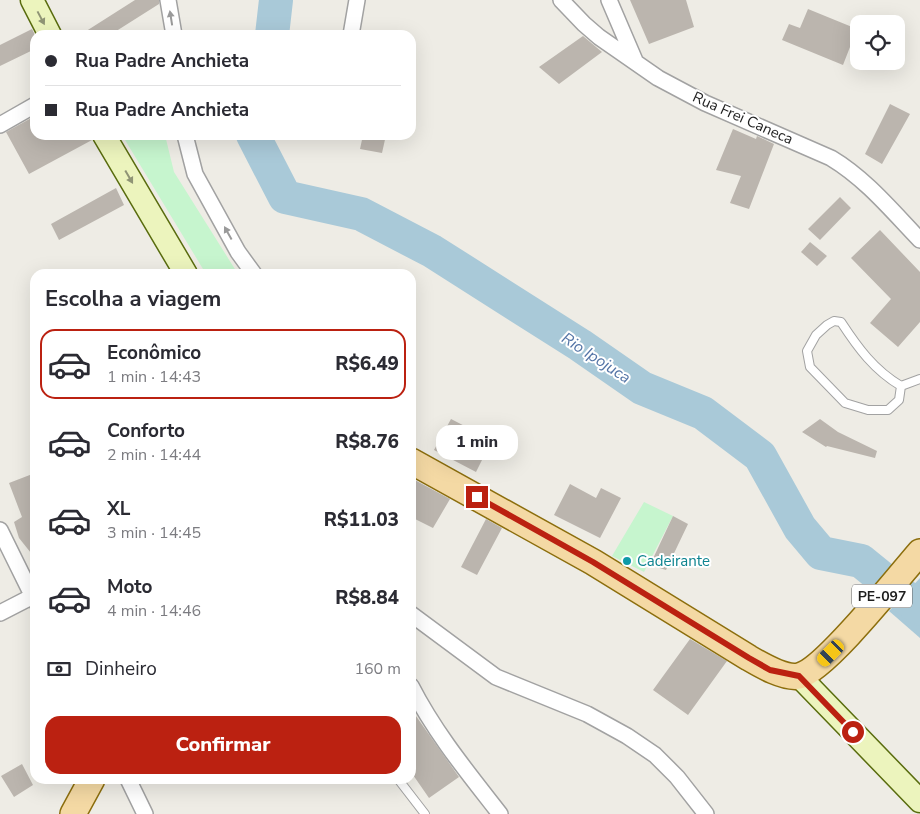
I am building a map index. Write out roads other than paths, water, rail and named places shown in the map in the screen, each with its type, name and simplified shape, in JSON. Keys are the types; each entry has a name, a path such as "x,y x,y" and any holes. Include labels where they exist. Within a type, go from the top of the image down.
{"main road":[{"path":"32,0 47,30"},
{"path":"107,140 183,269"},
{"path":"416,464 593,562 770,670 799,676 920,801"},
{"name":"PE-097","path":"799,676 818,665 843,640 920,552"},
{"path":"73,814 89,784"}],"street":[{"path":"168,0 173,30"},
{"path":"353,30 357,0"},
{"name":"Rua Frei Caneca","path":"561,0 584,24 600,37 658,78 705,103 831,158 849,168 866,182 920,240"},
{"path":"609,0 636,62"},
{"path":"0,125 30,108"},
{"path":"186,140 195,174 238,252 250,269"},
{"path":"0,530 30,589"},
{"path":"0,613 30,599"},
{"path":"416,618 496,677 586,714 627,736 654,756 677,777 706,814"},
{"path":"416,696 445,744 500,814"},
{"path":"131,784 146,814"}],"lane":[{"path":"834,321 841,322 868,361 886,377 901,386 899,400 888,410 868,410 845,404 810,367 807,351 816,335 827,325 834,321"},
{"path":"901,386 920,379"},
{"path":"402,784 425,814"}],"water":[{"path":"920,578 920,638 889,611"}],"waterway":[{"name":"Rio Ipojuca","path":"273,30 276,0"},
{"name":"Rio Ipojuca","path":"256,140 285,197 361,214 432,251 580,345 642,388 703,413 760,456 800,528 821,553 861,561 920,609"}],"place":[{"name":"Cadeirante","path":"627,561"}]}
